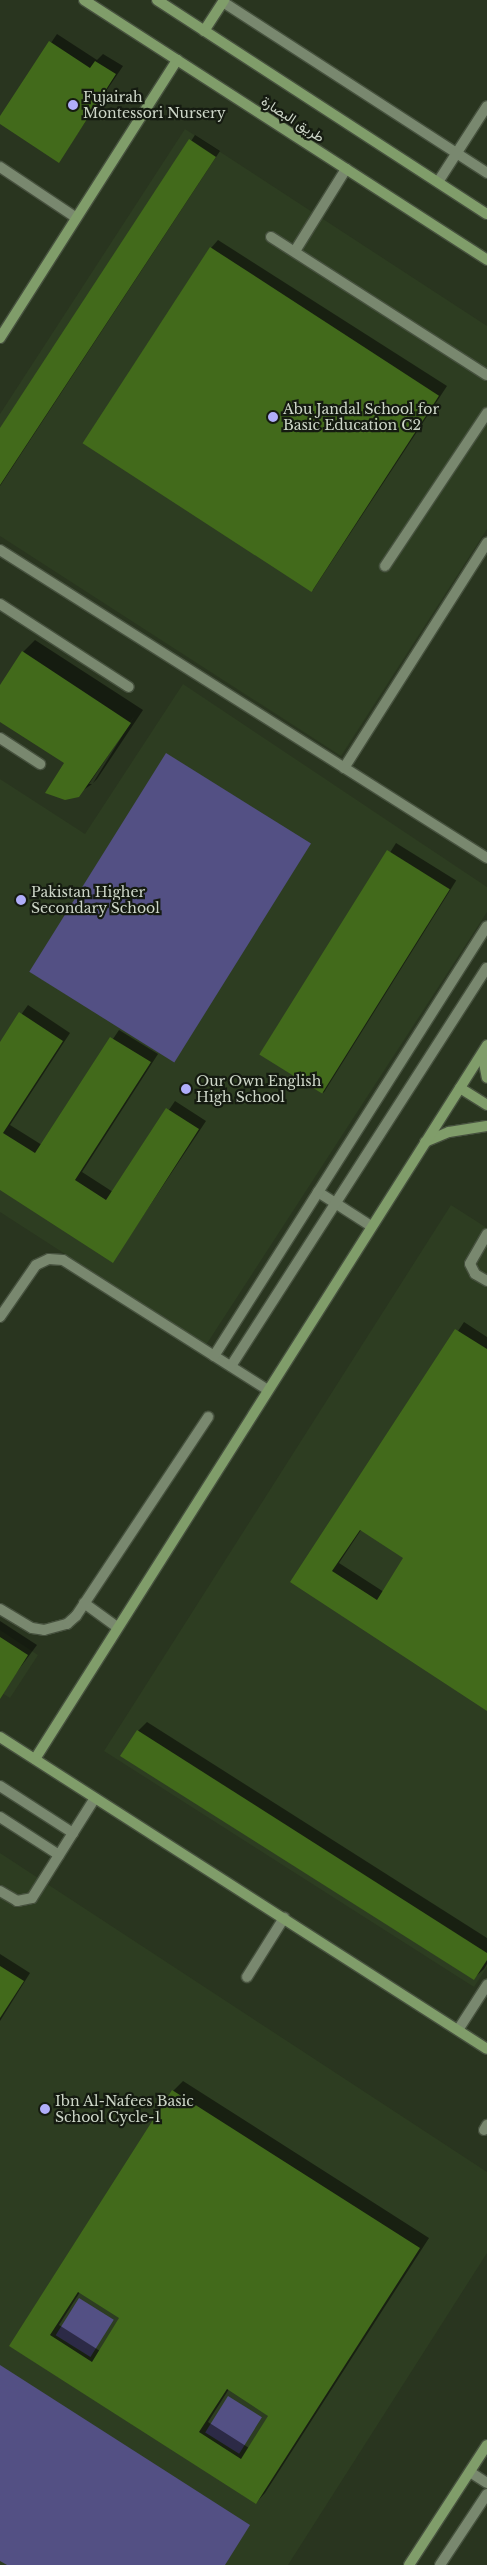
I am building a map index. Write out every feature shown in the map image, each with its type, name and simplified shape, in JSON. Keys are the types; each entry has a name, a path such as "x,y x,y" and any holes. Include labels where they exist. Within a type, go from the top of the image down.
{"street":[{"name":"طريق البصارة","path":"84,0 487,260"},
{"name":"طريق البصارة","path":"157,0 487,214"},
{"path":"204,31 223,1 487,173"},
{"path":"0,338 74,217 177,60"},
{"path":"438,182 487,106"},
{"path":"0,167 74,217"},
{"path":"294,251 346,169"},
{"path":"271,237 487,375"},
{"path":"385,566 487,413"},
{"path":"344,768 487,544"},
{"path":"0,550 487,858"},
{"path":"0,604 129,687"},
{"path":"0,738 40,764"},
{"path":"214,1356 487,926"},
{"path":"231,1366 487,968"},
{"path":"34,1759 266,1389 487,1045"},
{"path":"487,1054 484,1064 487,1078"},
{"path":"460,1088 487,1105"},
{"path":"425,1142 449,1132 487,1126"},
{"path":"318,1192 371,1226"},
{"path":"487,1234 470,1264 475,1274 487,1281"},
{"path":"0,1317 36,1265 49,1259 63,1260 266,1389"},
{"path":"0,1609 26,1625 44,1630 66,1624 84,1603 208,1417"},
{"path":"84,1603 117,1627"},
{"path":"0,1737 487,2049"},
{"path":"0,1786 73,1833"},
{"path":"0,1891 17,1901 28,1901 95,1798"},
{"path":"0,1817 59,1855"},
{"path":"247,1978 284,1918"},
{"path":"458,2030 487,1985"},
{"path":"409,2565 487,2445"},
{"path":"470,2472 487,2483"},
{"path":"440,2565 487,2494"}],"shaded area":[{"name":"Abu Jandal School for Basic Education C2","path":"185,129 487,326 487,529 341,756 0,536 0,414"},
{"name":"Our Own English High School","path":"183,684 487,887 487,912 206,1345 0,1212 0,779 85,834"},
{"path":"166,753 311,844 174,1062 29,972"},
{"path":"451,1205 487,1228 487,1967 474,1987 104,1751"},
{"path":"0,1630 38,1655 10,1698 0,1692"},
{"path":"0,1853 487,2172 487,2253 288,2565 0,2565"},
{"path":"79,2298 114,2320 90,2357 56,2335"},
{"path":"0,2365 250,2525 225,2565 7,2565 0,2561"},
{"path":"228,2396 262,2417 239,2454 205,2432"}],"building":[{"name":"Fujairah Montessori Nursery","path":"49,41 90,68 95,61 116,74 59,163 0,124 0,116"},
{"path":"189,139 216,157 0,485 0,428"},
{"path":"210,247 439,396 312,592 83,443"},
{"path":"22,651 131,723 79,797 65,800 45,793 64,763 0,722 0,685"},
{"path":"387,850 450,889 322,1094 259,1054"},
{"path":"19,1012 63,1041 3,1133 35,1153 110,1037 151,1062 75,1180 106,1200 166,1108 199,1129 113,1263 0,1190 0,1042"},
{"path":"455,1329 487,1349 487,1711 290,1582","holes":["360,1530 403,1558 377,1600 332,1571"]},
{"path":"0,1637 28,1655 0,1699"},
{"path":"137,1730 487,1953 487,1960 474,1980 120,1756"},
{"path":"0,1966 24,1981 0,2018"},
{"path":"172,2090 420,2248 256,2504 9,2346","holes":["78,2292 119,2318 92,2362 50,2335","227,2389 268,2416 241,2459 199,2432"]}],"place":[{"name":"Fujairah Montessori Nursery","path":"73,105"},
{"name":"Abu Jandal School for Basic Education C2","path":"273,417"},
{"name":"Pakistan Higher Secondary School","path":"21,900"},
{"name":"Our Own English High School","path":"186,1089"},
{"name":"Ibn Al-Nafees Basic School Cycle-1","path":"45,2109"}]}
